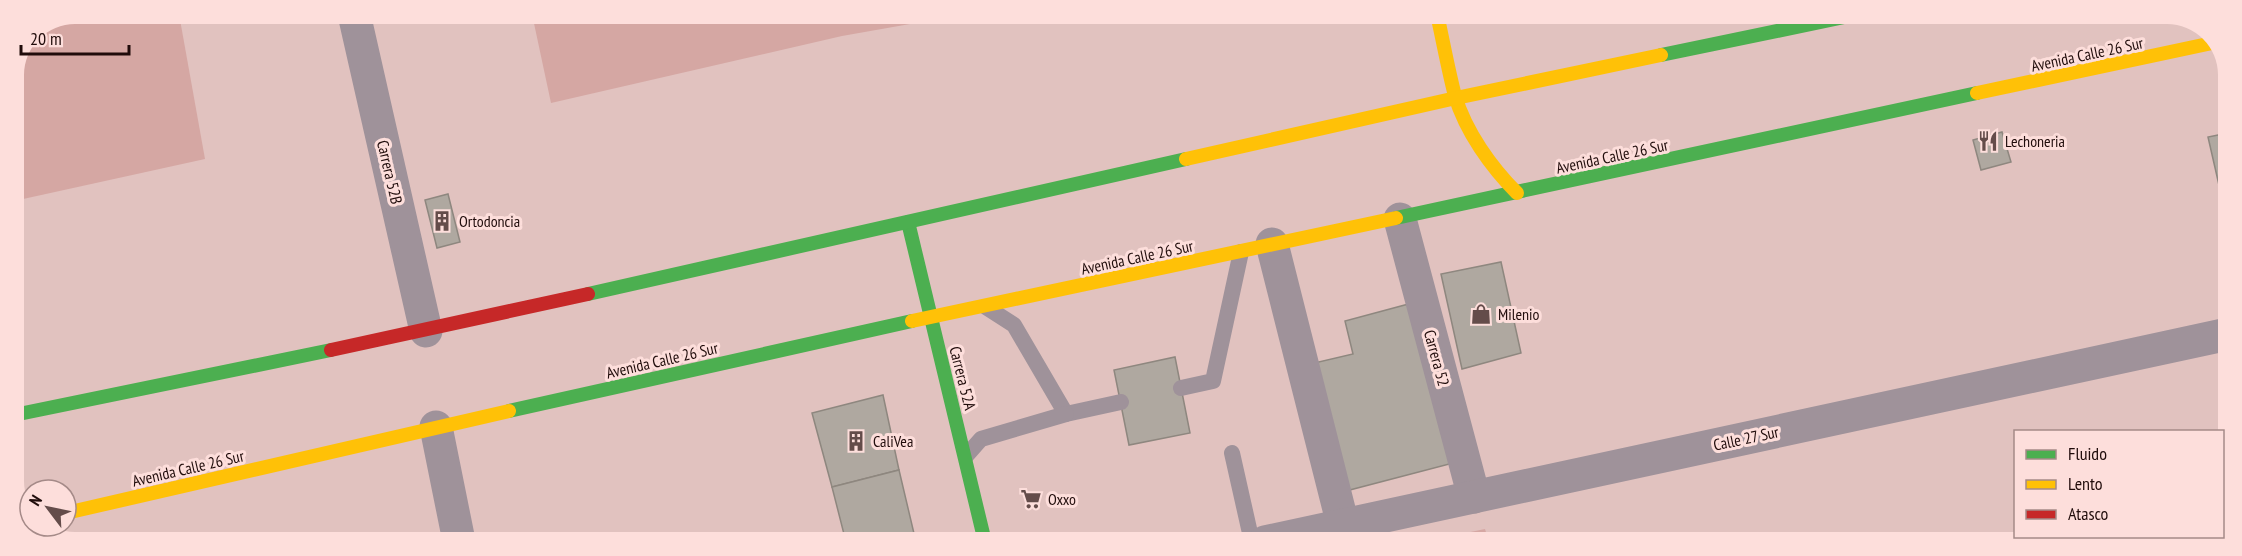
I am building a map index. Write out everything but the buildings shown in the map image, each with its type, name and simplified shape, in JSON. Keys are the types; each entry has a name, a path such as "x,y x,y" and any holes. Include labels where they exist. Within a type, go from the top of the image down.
{"main road":[{"path":"1439,24 1456,98 1484,154 1496,172 1517,193"},
{"path":"24,411 426,331 1456,98 1811,24"},
{"name":"Avenida Calle 26 Sur","path":"78,510 436,427 931,318 2207,44"},
{"name":"Carrera 52A","path":"908,222 983,532"}],"street":[{"name":"Carrera 52B","path":"356,24 426,331"},
{"name":"Carrera 52","path":"1400,219 1474,497"},
{"path":"1257,248 1343,525"},
{"name":"Calle 27 Sur","path":"1311,532 2218,336"},
{"path":"436,427 457,532"}],"lane":[{"path":"1181,388 1213,381 1257,248"},
{"path":"986,306 1014,325 1066,414"},
{"path":"966,456 981,439 1066,414 1121,402"},
{"path":"1233,453 1250,532"}],"shaded area":[{"path":"181,24 205,159 24,199 24,75 28,55 39,39 55,28 65,25"},
{"path":"534,24 910,24 842,36 551,103"},
{"path":"1485,529 1486,532 1470,532"}],"traffic: fast":[{"path":"1661,55 1811,24"},
{"path":"1396,218 1977,93"},
{"path":"588,294 1186,159"},
{"path":"908,222 983,532"},
{"path":"509,411 912,321"},
{"path":"24,413 331,350"}],"traffic: slow":[{"path":"1439,24 1455,96 1466,123 1489,160 1517,193"},
{"path":"1977,93 2207,44"},
{"path":"1186,159 1456,98 1661,55"},
{"path":"912,321 1396,218"},
{"path":"78,510 509,411"}],"traffic: jam":[{"path":"331,350 588,294"}],"place":[{"name":"Lechoneria","path":"1988,141"},
{"name":"Ortodoncia","path":"442,221"},
{"name":"Milenio","path":"1481,314"},
{"name":"CaliVea","path":"856,441"},
{"name":"Oxxo","path":"1031,499"}]}
